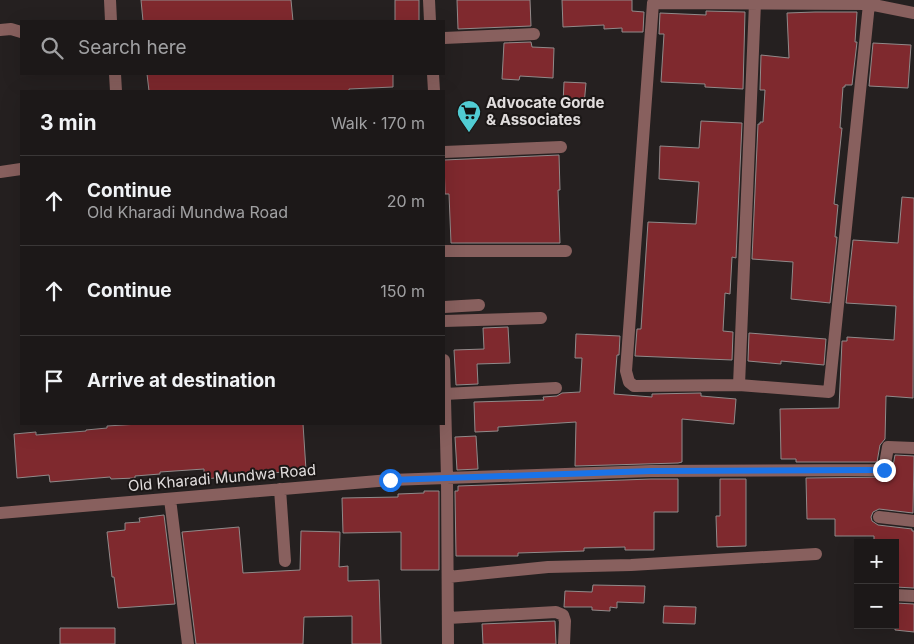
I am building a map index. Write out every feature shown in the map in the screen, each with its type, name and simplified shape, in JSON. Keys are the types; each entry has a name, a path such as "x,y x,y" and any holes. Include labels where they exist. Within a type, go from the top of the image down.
{"street":[{"path":"110,0 111,20"},
{"path":"429,0 430,20"},
{"path":"738,385 756,2"},
{"path":"869,4 829,392 738,385 634,386 629,382 626,371 653,3 869,4 914,13"},
{"path":"0,30 11,29 20,32"},
{"path":"445,38 534,34"},
{"path":"115,75 116,90"},
{"path":"433,75 434,90"},
{"path":"445,152 561,147"},
{"path":"0,172 20,169"},
{"path":"445,251 566,251"},
{"path":"445,307 478,305"},
{"path":"445,321 541,318"},
{"path":"448,644 445,394 556,388"},
{"name":"Old Kharadi Mundwa Road","path":"0,513 390,480 651,471 884,470 888,447 914,448"},
{"path":"280,489 285,561"},
{"path":"170,499 188,644"},
{"path":"879,517 914,521"},
{"path":"448,577 548,568 632,566 816,554"},
{"path":"899,595 914,596"},
{"path":"448,618 556,612 563,615 565,621 564,644"}],"building":[{"path":"141,0 291,0 293,20 143,20"},
{"path":"395,0 419,0 419,20 395,20"},
{"path":"457,0 530,0 531,26 458,29"},
{"path":"562,0 632,0 632,11 644,12 643,32 622,32 622,28 604,29 604,25 563,27"},
{"path":"706,11 745,12 743,89 705,87 705,84 661,82 664,34 659,34 660,13 706,15"},
{"path":"857,12 855,42 857,42 852,85 845,85 843,87 840,128 842,128 834,204 838,205 835,237 837,237 830,303 791,299 793,262 752,259 758,124 763,122 765,90 760,90 761,55 789,58 787,13"},
{"path":"531,42 532,47 554,48 553,78 520,76 519,80 502,79 504,43"},
{"path":"873,43 911,45 908,88 869,86"},
{"path":"147,75 393,75 393,87 349,90 149,90"},
{"path":"564,82 586,83 584,105 563,104"},
{"path":"701,121 742,123 736,258 732,257 730,294 725,293 723,331 733,332 732,360 635,356 637,329 641,329 648,222 696,224 699,182 659,179 660,146 699,148"},
{"path":"559,155 560,243 451,243 449,194 445,194 445,160"},
{"path":"902,197 914,198 913,398 886,396 885,439 880,445 877,462 796,462 796,459 781,459 780,409 839,408 842,341 847,341 847,337 894,340 896,306 846,303 853,240 898,243"},
{"path":"508,327 510,363 477,364 478,384 456,385 454,350 484,349 483,328"},
{"path":"749,333 826,339 824,365 781,361 781,364 748,361"},
{"path":"576,334 620,336 614,394 652,397 652,394 701,393 701,396 736,399 734,424 682,419 682,462 678,463 575,466 576,422 498,427 498,431 475,432 474,402 544,400 543,397 580,392 582,358 575,358"},
{"path":"303,425 306,470 204,479 204,469 160,472 160,474 135,476 135,478 111,479 110,477 50,482 49,475 17,478 14,434 36,432 36,435 86,431 107,428 107,426"},
{"path":"476,436 478,469 457,470 455,437"},
{"path":"895,455 914,456 913,513 879,509 873,512 871,517 872,521 878,525 912,529 914,531 914,588 899,587 899,539 874,539 874,536 835,536 835,519 807,519 806,478 887,477 892,472"},
{"path":"678,479 678,512 654,512 654,550 625,550 625,547 584,548 584,551 518,553 518,556 456,556 455,491 458,491 458,486"},
{"path":"720,479 746,479 746,546 717,547 716,516 720,516"},
{"path":"424,491 439,491 439,570 401,570 401,532 343,533 342,498 398,497 398,494 424,493"},
{"path":"164,515 175,604 118,608 107,532 125,530 125,523 140,522 139,518"},
{"path":"239,527 243,573 300,570 301,531 340,532 339,567 348,566 348,581 379,580 381,644 352,644 352,616 304,617 303,644 196,644 182,532"},
{"path":"593,585 645,586 644,603 617,602 617,608 610,607 610,611 592,610 592,607 564,607 565,591 592,592"},
{"path":"899,603 914,604 914,632 895,630 899,629"},
{"path":"664,606 696,607 695,624 663,623"},
{"path":"555,621 556,644 483,644 482,624"},
{"path":"60,628 115,628 115,644 60,644"}],"place":[{"name":"Advocate Gorde & Associates","path":"469,133"}],"route":[{"path":"390,480 651,471 884,470"}]}
